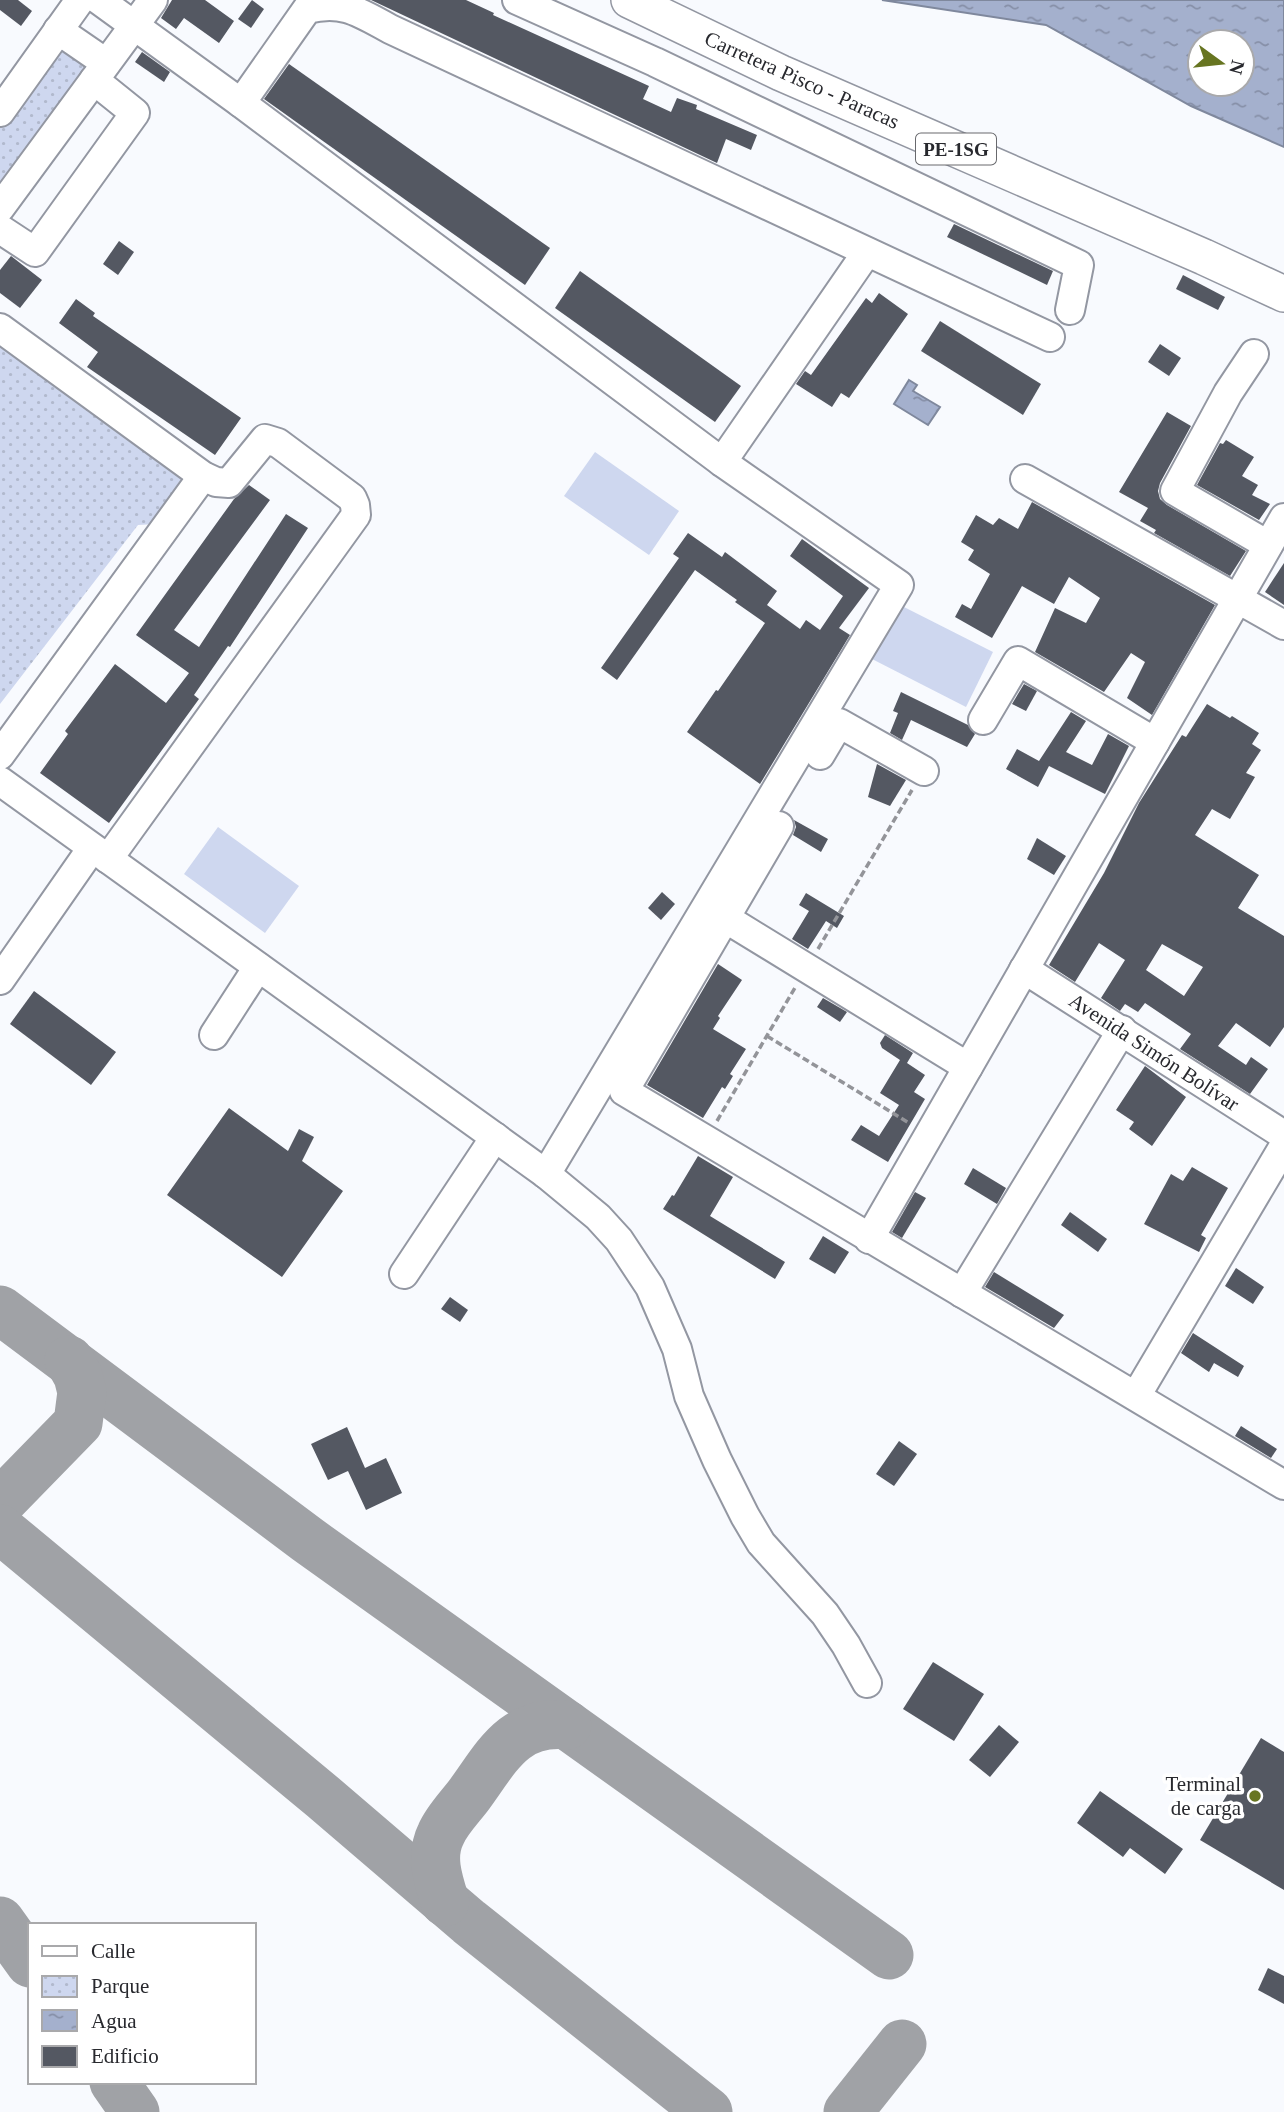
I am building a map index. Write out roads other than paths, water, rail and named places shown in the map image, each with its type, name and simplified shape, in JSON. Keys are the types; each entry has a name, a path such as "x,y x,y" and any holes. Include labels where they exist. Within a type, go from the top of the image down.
{"main road":[{"name":"Carretera Pisco - Paracas","path":"629,0 781,73 1192,251 1284,294"}],"street":[{"path":"0,112 80,0"},
{"path":"99,0 722,462 899,585 546,1174"},
{"path":"0,208 153,0"},
{"path":"517,0 655,62 1079,265 1070,310"},
{"path":"241,103 307,9 324,3 342,4 1050,337"},
{"path":"0,229 35,251 135,113 100,72 58,30"},
{"path":"722,462 867,252"},
{"path":"0,328 203,476 216,482 229,483 265,439 278,443 352,498 356,515 100,854 0,981"},
{"path":"1254,354 1228,393 1175,491 1269,545"},
{"path":"0,755 203,476"},
{"path":"1025,479 1284,625"},
{"path":"869,1238 1284,518"},
{"path":"983,720 1018,661 1155,742"},
{"path":"923,771 839,723 624,1091 1283,1482"},
{"path":"0,780 546,1174 598,1217 619,1240 650,1287 677,1349 689,1396 745,1516 761,1543 825,1614 867,1683"},
{"path":"725,918 968,1067"},
{"path":"214,1035 258,967"},
{"name":"Avenida Simón Bolívar","path":"1024,969 1284,1135"},
{"path":"962,1293 1122,1030"},
{"path":"404,1274 495,1137"},
{"path":"1136,1396 1284,1146"}],"water":[{"path":"882,0 1284,0 1284,147 1191,106 1046,25"},
{"path":"909,380 917,385 913,391 940,407 928,425 894,404"}],"place":[{"name":"Terminal de carga","path":"1255,1796"}]}
